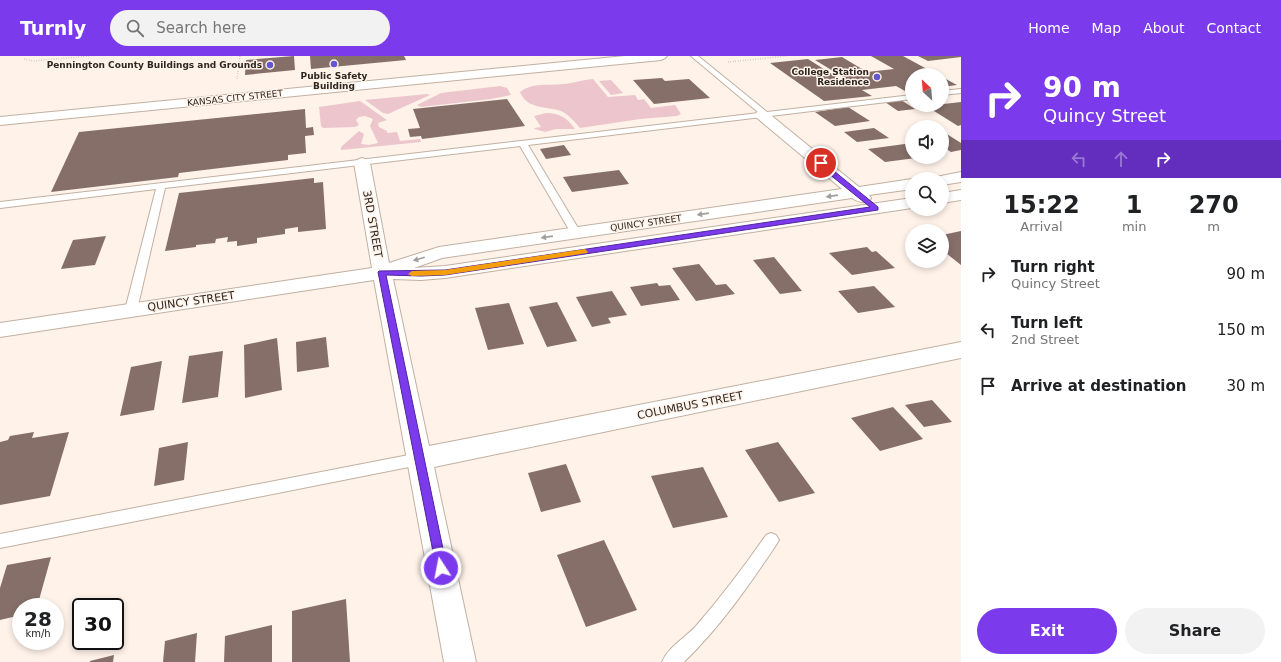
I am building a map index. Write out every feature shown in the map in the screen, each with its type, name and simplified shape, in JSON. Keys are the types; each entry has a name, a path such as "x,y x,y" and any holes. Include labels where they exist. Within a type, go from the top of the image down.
{"street":[{"name":"KANSAS CITY STREET","path":"0,121 661,56"},
{"path":"764,115 876,208"},
{"name":"3RD STREET","path":"362,163 382,272 460,662"},
{"path":"949,179 961,177"},
{"name":"QUINCY STREET","path":"0,330 382,272 439,253 905,185"},
{"path":"949,197 961,195"},
{"name":"QUINCY STREET","path":"382,272 421,274 445,272 905,204"},
{"name":"COLUMBUS STREET","path":"419,459 961,350"}],"lane":[{"path":"694,56 764,115"},
{"path":"949,92 961,91"},
{"path":"0,205 905,98"},
{"path":"522,144 576,233"},
{"path":"131,310 161,185"},
{"path":"0,542 419,459"},
{"path":"671,662 705,628 739,587 771,540"}],"path":[{"path":"24,59 33,61 90,56"},
{"path":"237,83 240,56"}],"shaded area":[{"path":"593,79 608,97 635,95 638,100 644,99 651,108 675,105 681,114 677,116 640,119 580,128 571,118 561,111 532,105 527,102 520,92 530,87 564,84"},
{"path":"611,80 623,93 611,95 599,81"},
{"path":"500,86 507,88 511,95 491,99 421,107 417,105 441,93"},
{"path":"427,94 430,95 388,114 383,113 365,100"},
{"path":"360,101 387,120 378,123 379,127 387,131 387,133 397,132 400,141 420,139 421,142 341,150 341,147 359,131 364,134 361,144 369,145 378,143 370,126 373,119 365,116 359,117 356,120 359,125 355,127 323,128 321,126 319,107"},
{"path":"546,113 563,117 575,129 556,129 545,132 535,129 534,128 541,127 534,116"}],"building":[{"name":"Pennington County Buildings and Grounds","path":"294,56 295,70 245,75 246,60"},
{"name":"Public Safety Building","path":"310,56 404,56 406,60 311,69"},
{"name":"College Station Residence","path":"871,56 903,56 925,68 905,68 905,91 896,86 862,90 872,96 824,101 770,63 808,59 841,80 846,79 815,60 842,57 867,72 894,69"},
{"path":"918,56 961,56 961,57 928,61"},
{"path":"662,78 665,81 689,79 710,98 654,104 633,80"},
{"path":"949,81 957,85 949,86"},
{"path":"507,99 525,126 422,139 421,136 410,137 408,129 420,128 413,109"},
{"path":"901,100 905,103 905,110 898,111 885,102"},
{"path":"961,102 961,125 958,126 936,112 949,112 949,103"},
{"path":"848,107 870,121 835,126 815,112"},
{"path":"305,109 306,128 313,127 314,135 305,136 306,153 288,155 288,160 179,173 178,177 51,192 79,132"},
{"path":"874,128 889,138 857,142 844,132"},
{"path":"949,135 961,143 961,150 951,152 949,151"},
{"path":"905,144 905,159 885,162 868,149"},
{"path":"564,145 571,155 546,159 540,149"},
{"path":"619,170 629,184 572,192 563,177"},
{"path":"314,178 314,183 323,182 326,229 298,232 298,227 285,229 285,234 257,238 257,243 237,246 237,241 227,242 228,237 216,239 215,243 165,251 179,193"},
{"path":"961,231 961,265 949,256 949,234"},
{"path":"106,236 95,265 61,269 73,240"},
{"path":"867,247 872,252 876,251 895,268 852,275 829,253"},
{"path":"774,257 802,291 780,294 753,260"},
{"path":"699,264 716,285 726,284 735,294 696,301 672,268"},
{"path":"657,283 659,286 670,285 680,300 641,306 630,287"},
{"path":"874,286 895,307 858,313 838,291"},
{"path":"612,291 627,315 608,318 611,323 592,327 576,297"},
{"path":"557,302 577,341 547,347 529,307"},
{"path":"509,303 524,344 488,350 475,308"},
{"path":"326,337 329,367 297,372 296,342"},
{"path":"277,338 282,390 245,398 244,345"},
{"path":"223,351 218,397 182,403 189,356"},
{"path":"162,361 154,410 120,416 131,367"},
{"path":"932,400 952,422 924,427 905,405"},
{"path":"893,407 923,439 880,451 851,418"},
{"path":"34,432 32,438 69,432 50,496 0,505 0,442 8,440 10,436"},
{"path":"188,442 184,480 154,486 159,448"},
{"path":"778,442 815,493 779,502 745,450"},
{"path":"566,464 581,502 541,512 528,473"},
{"path":"703,467 728,517 673,528 651,476"},
{"path":"604,540 637,610 586,627 557,555"},
{"path":"51,557 40,598 12,598 12,617 0,620 0,588 7,565"},
{"path":"346,599 350,662 292,662 292,611"},
{"path":"272,625 272,662 224,662 225,636"},
{"path":"197,633 195,662 163,662 165,641"},
{"path":"114,655 113,662 90,662 90,661"}],"slow traffic":[{"path":"412,274 445,272 585,252"}],"place":[{"name":"Public Safety Building","path":"334,64"},
{"name":"Pennington County Buildings and Grounds","path":"270,65"},
{"name":"College Station Residence","path":"877,77"}],"route":[{"path":"441,568 382,272 421,274 445,272 876,208 821,163"}]}
